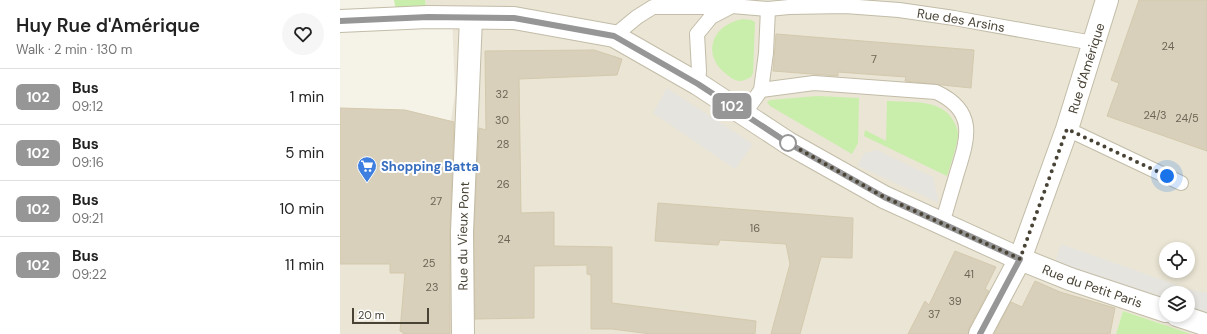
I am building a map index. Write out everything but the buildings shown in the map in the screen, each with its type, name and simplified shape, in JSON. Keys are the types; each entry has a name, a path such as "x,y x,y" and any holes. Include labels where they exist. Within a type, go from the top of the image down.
{"street":[{"name":"Rue d'Amérique","path":"980,334 1020,259 1067,129 1107,0"},
{"name":"Rue du Petit Paris","path":"340,21 428,17 514,18 614,36 698,84 788,143 884,197 1020,259 1070,279 1159,309"},
{"name":"Rue du Vieux Pont","path":"463,334 462,232 471,18"},
{"path":"1195,321 1207,325"}],"lane":[{"name":"Rue des Arsins","path":"614,36 637,17 653,7 732,6 768,9 845,6 899,10 954,18 1093,43"},
{"path":"698,84 699,71 697,34 711,17 732,6"},
{"path":"744,114 761,90 766,53 768,9"},
{"path":"761,90 814,83 936,92 946,96 958,107 963,115 967,131 964,149 942,224"},
{"path":"1067,129 1181,183"}],"shaded area":[{"path":"425,0 1207,0 1207,334 1191,334 1123,311 1116,334 340,334 340,108 405,110 451,121 455,93 452,17 428,17"},
{"path":"667,88 753,144 735,169 653,113"},
{"path":"877,150 933,177 939,203 858,166 864,153"},
{"path":"1061,244 1180,286 1159,286 1159,299 1055,264"},
{"path":"1195,291 1207,293 1207,313 1195,310"}],"green space":[{"path":"394,0 425,0 426,7 396,11"},
{"path":"743,19 755,22 753,73 751,77 739,81 730,77 718,65 713,57 712,48 718,33 724,27"},
{"path":"817,96 859,98 858,143 852,154 770,106 767,102 770,100"},
{"path":"887,101 925,103 934,105 949,114 957,130 958,138 947,176 864,136 865,130 886,141"},
{"path":"1123,311 1191,334 1116,334"}],"bus line":[{"name":"102","path":"340,21 428,17 514,18 614,36 698,84 788,143 884,197 1020,259 980,334"}],"place":[{"name":"Shopping Batta","path":"367,183"}],"route":[{"path":"788,143 884,197 1020,259 1067,129 1167,176"}]}
